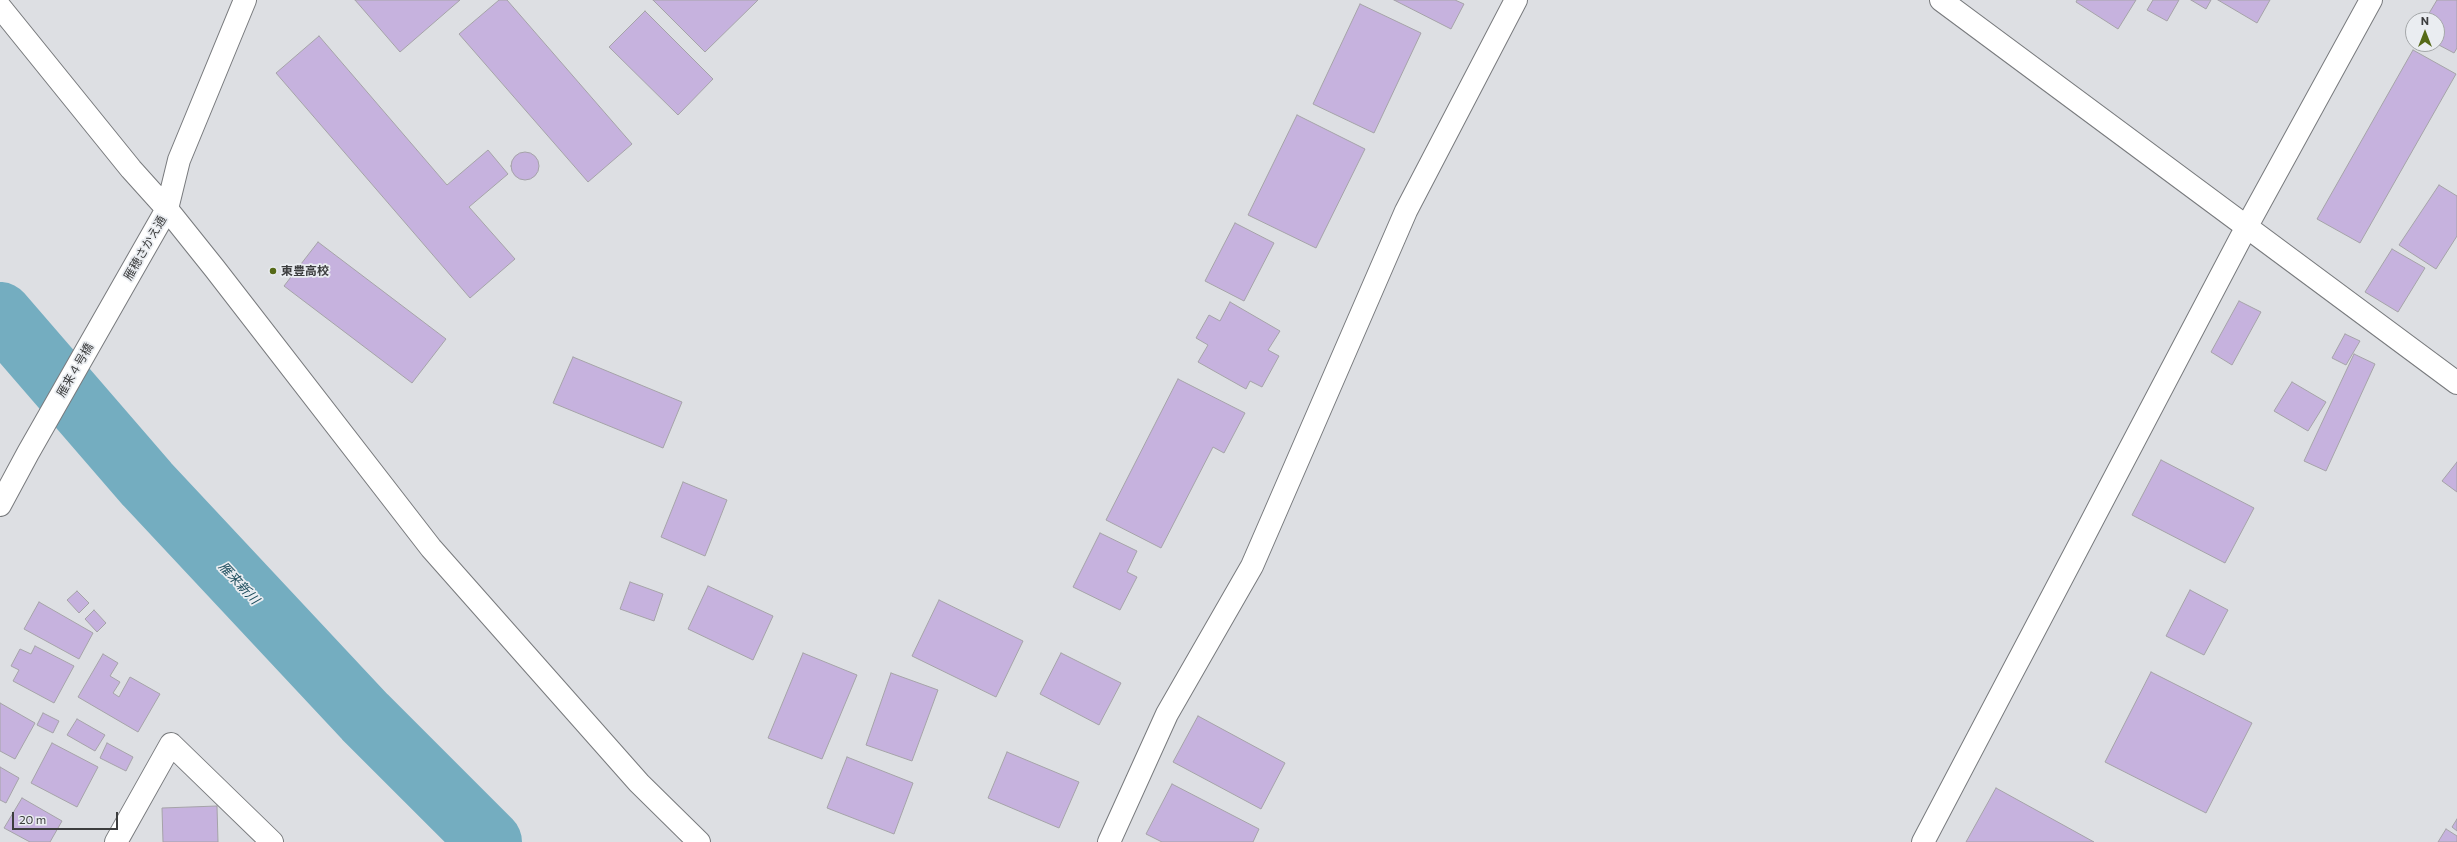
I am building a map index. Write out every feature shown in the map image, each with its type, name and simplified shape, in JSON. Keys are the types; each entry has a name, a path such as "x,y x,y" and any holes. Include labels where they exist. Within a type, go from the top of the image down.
{"street":[{"name":"雁穂さかえ通","path":"122,287 167,209 179,160 244,0"},
{"path":"1109,842 1167,714 1252,566 1406,211 1516,0"},
{"path":"1941,0 2457,383"},
{"path":"1923,842 2247,226 2371,0"},
{"path":"0,7 131,169 167,209 432,548 639,784 699,842"},
{"name":"雁来４号橋","path":"0,505 28,452 122,287"},
{"path":"116,842 171,744 272,842"}],"building":[{"path":"355,0 460,0 400,52"},
{"path":"499,0 507,0 632,144 588,182 459,34"},
{"path":"653,0 758,0 705,52"},
{"path":"1394,0 1455,0 1464,4 1451,29"},
{"path":"2077,0 2136,0 2118,29 2076,2"},
{"path":"2153,0 2179,0 2167,21 2147,10"},
{"path":"2191,0 2211,0 2206,9"},
{"path":"2218,0 2270,0 2257,23"},
{"path":"2437,0 2457,0 2457,48 2454,53 2445,48 2445,12 2430,12"},
{"path":"1360,4 1421,33 1374,133 1313,104"},
{"path":"645,11 713,79 678,115 609,47"},
{"path":"319,36 447,185 488,150 508,174 469,207 515,259 470,298 276,73"},
{"path":"2412,52 2417,52 2456,74 2360,243 2317,219"},
{"path":"1297,115 1365,149 1316,248 1248,215"},
{"path":"525,152 535,156 539,166 535,176 525,180 515,176 511,166 515,156"},
{"path":"2439,185 2457,196 2457,236 2436,269 2399,245"},
{"path":"1235,223 1274,243 1244,301 1205,281"},
{"path":"318,242 446,339 412,383 284,286"},
{"path":"2392,249 2425,268 2398,312 2365,292"},
{"path":"2239,301 2261,312 2232,365 2211,352"},
{"path":"1230,302 1280,331 1268,350 1279,356 1262,387 1250,381 1246,389 1198,362 1208,345 1196,338 1209,315 1220,321"},
{"path":"2345,334 2360,341 2346,365 2332,358"},
{"path":"2354,354 2375,364 2326,471 2304,461"},
{"path":"573,357 682,402 663,448 553,403"},
{"path":"1178,379 1245,413 1224,453 1213,447 1161,548 1106,520"},
{"path":"2292,382 2326,402 2308,431 2274,411"},
{"path":"2161,460 2254,508 2225,563 2132,515"},
{"path":"2457,462 2457,492 2442,481"},
{"path":"683,482 727,500 705,556 661,537"},
{"path":"1100,533 1137,551 1127,572 1137,577 1120,610 1073,587"},
{"path":"630,582 663,594 654,621 620,609"},
{"path":"708,586 773,616 753,660 688,629"},
{"path":"2190,590 2228,610 2204,655 2166,636"},
{"path":"77,591 89,603 79,613 67,600"},
{"path":"939,600 1023,641 996,697 912,656"},
{"path":"39,602 93,633 79,659 24,629"},
{"path":"94,610 106,623 97,632 85,619"},
{"path":"35,646 74,666 54,703 13,681 19,670 11,666 20,649 31,654"},
{"path":"803,653 857,675 822,759 768,738"},
{"path":"1061,653 1121,683 1099,725 1040,694"},
{"path":"103,654 118,663 110,676 120,682 113,693 119,697 130,677 160,694 138,732 78,697"},
{"path":"2151,672 2252,723 2206,813 2105,762"},
{"path":"891,673 938,690 912,761 866,745"},
{"path":"0,703 35,723 15,759 0,751"},
{"path":"43,713 59,721 53,733 37,725"},
{"path":"1198,716 1285,763 1261,809 1173,762"},
{"path":"77,719 105,735 95,751 67,735"},
{"path":"52,743 98,767 77,807 31,783"},
{"path":"107,743 133,757 126,771 100,758"},
{"path":"1007,752 1079,782 1059,828 988,798"},
{"path":"847,757 913,783 894,834 827,808"},
{"path":"0,767 19,778 6,803 0,800"},
{"path":"1172,784 1259,829 1253,842 1162,842 1146,834"},
{"path":"1996,788 2094,842 1966,842"},
{"path":"22,798 62,821 50,842 30,842 4,828"},
{"path":"217,806 218,842 163,842 162,808"},
{"path":"2457,819 2457,831 2452,827"},
{"path":"2446,829 2457,836 2457,842 2438,842"}],"waterway":[{"name":"雁来新川","path":"0,314 147,484 365,717 490,842"}],"place":[{"name":"東豊高校","path":"273,271"}]}
